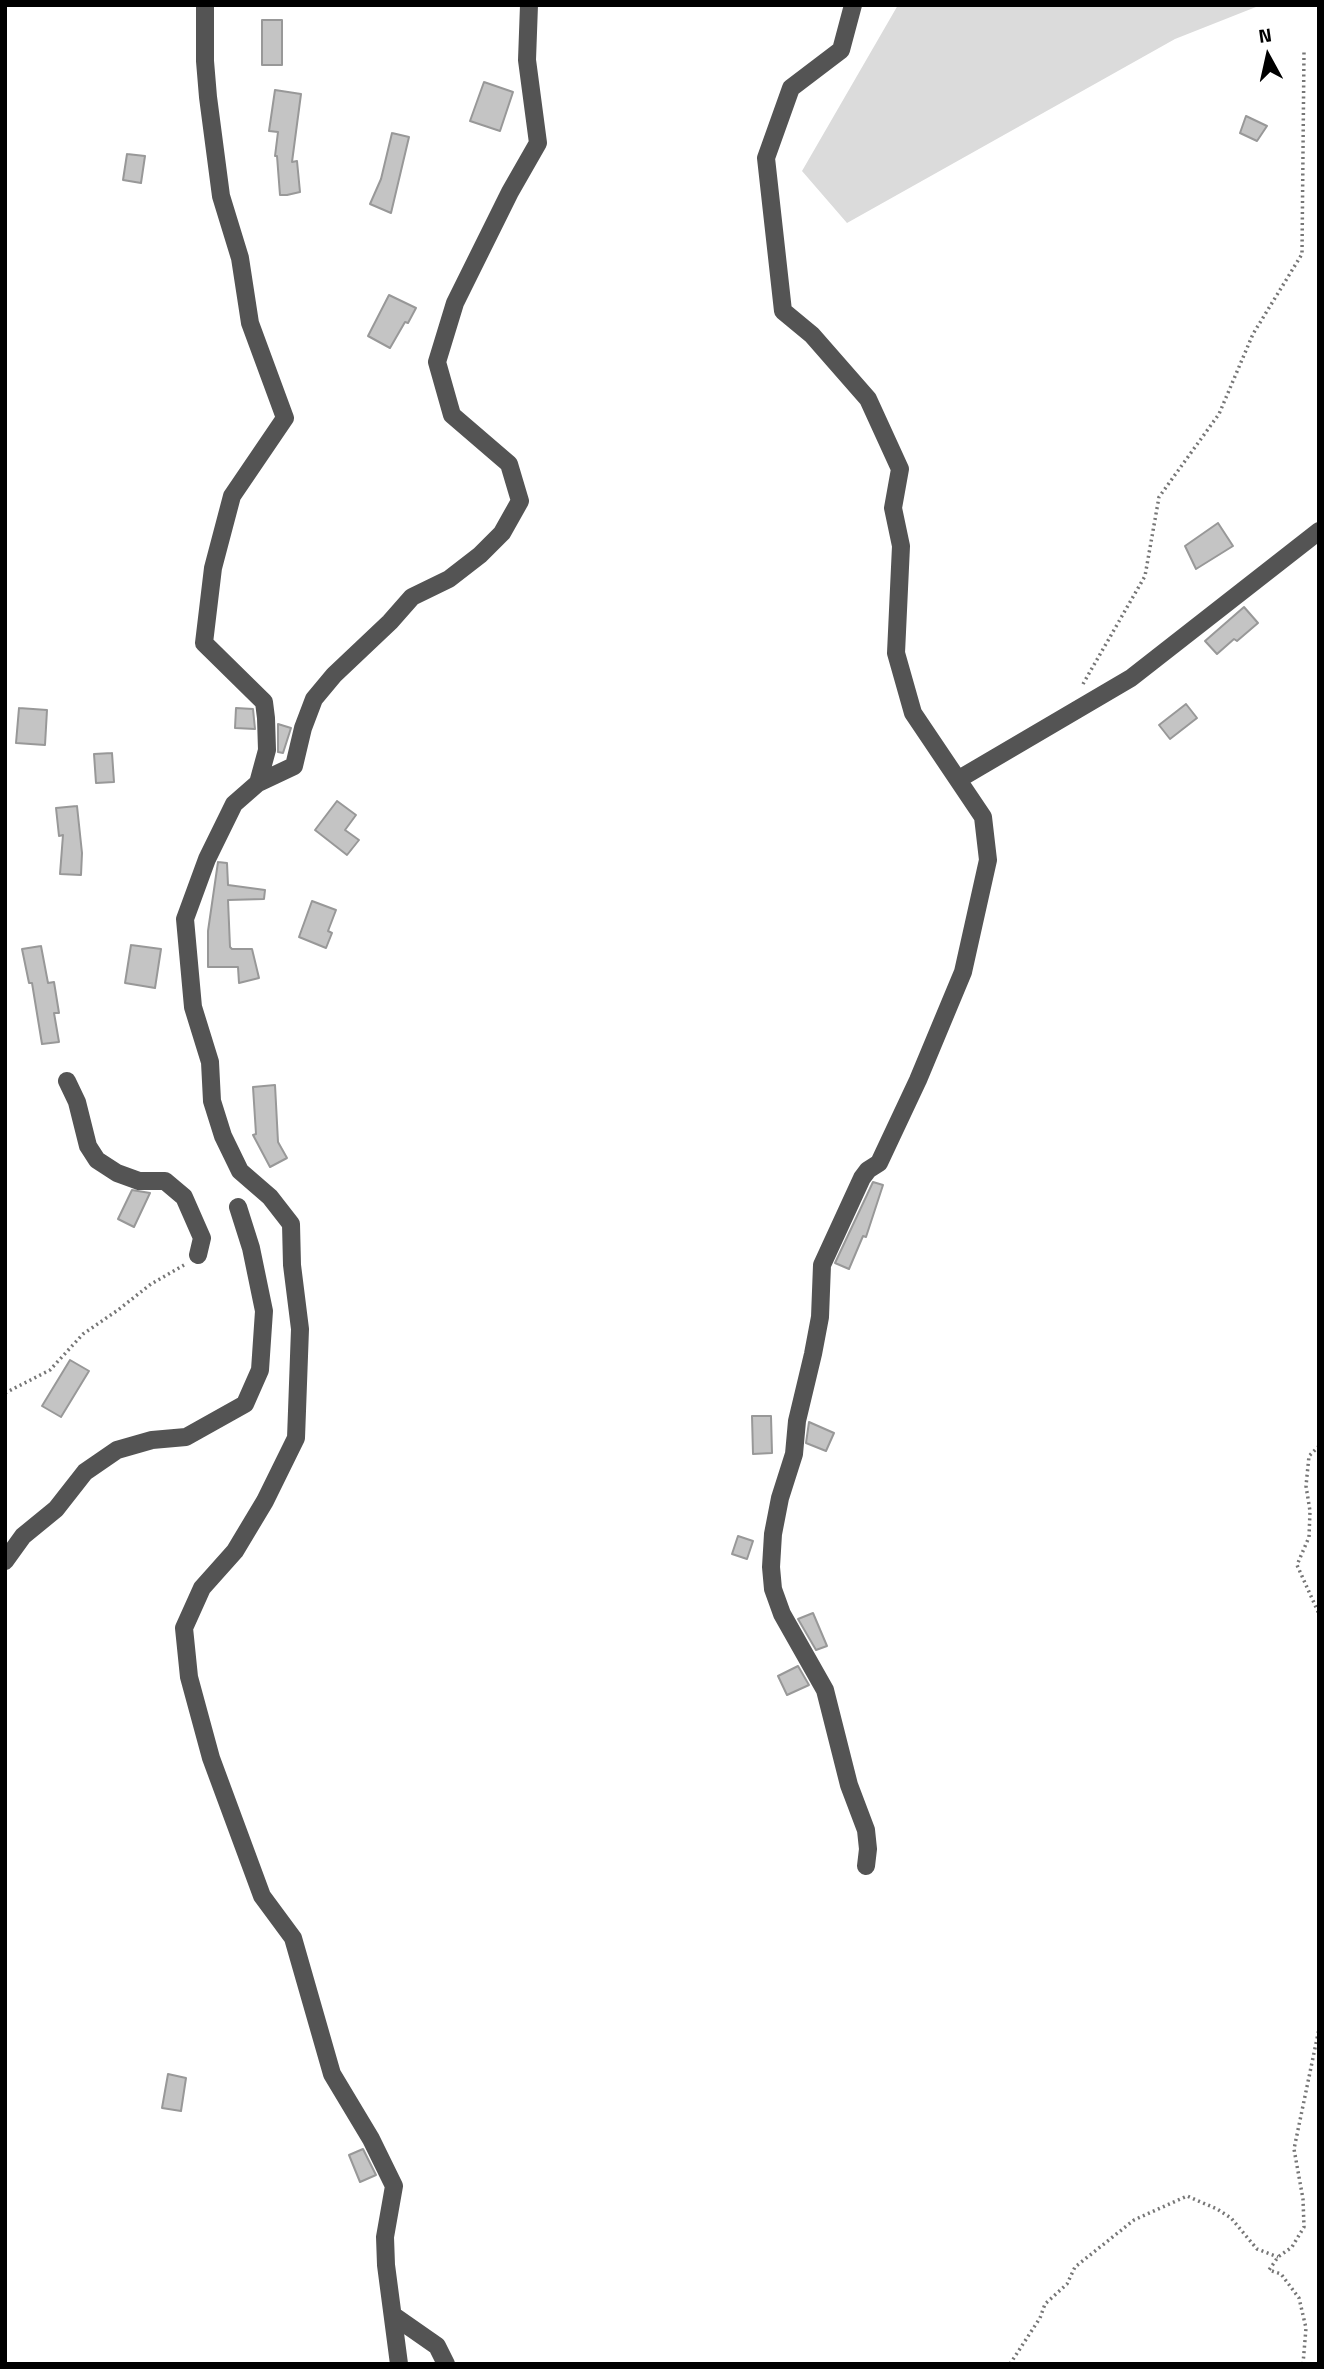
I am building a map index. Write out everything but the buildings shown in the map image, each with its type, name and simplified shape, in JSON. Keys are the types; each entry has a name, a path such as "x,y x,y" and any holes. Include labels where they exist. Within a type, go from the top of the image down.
{"street":[{"path":"205,5 205,61 220,196 240,258 250,323 285,418 232,496 213,568 204,643 264,702 267,750 258,783"},
{"path":"399,2364 385,2237 394,2186 371,2139 332,2074 293,1938 262,1896 211,1758 189,1677 183,1634 202,1588 235,1551 265,1501 296,1438 300,1329 292,1265 291,1224 270,1197 240,1171 223,1136 212,1101 210,1062 193,1007 185,919 206,859 234,804 258,783 294,766 303,728 314,699 334,675 390,622 412,597 449,579 480,555 502,533 520,500 509,464 452,415 438,362 455,303 510,192 538,143 527,60 529,5"},
{"path":"853,5 841,50 791,88 766,158 783,311 812,335 868,399 900,469 893,508 901,545 896,653 913,713 983,817 988,860 963,972 918,1080 879,1163 862,1178 822,1265 820,1317 797,1422 794,1454 780,1498 773,1534 773,1589 782,1614 824,1690 849,1786 866,1830 866,1867"},
{"path":"958,779 1131,678 1319,531"},
{"path":"67,1081 76,1102 88,1146 97,1160 117,1173 139,1181 165,1181 184,1197 202,1238 198,1255"},
{"path":"5,1561 23,1536 56,1509 85,1472 117,1450 152,1440 186,1437 246,1404 260,1370 264,1311 251,1248 238,1207"},
{"path":"394,2316 437,2346 446,2364"}],"path":[{"path":"1064,718 1145,576 1159,497 1219,414 1253,334 1302,254 1304,51"},
{"path":"5,1393 50,1370 83,1334 151,1284 198,1255"},
{"path":"1319,1446 1309,1456 1306,1486 1310,1511 1309,1538 1297,1565 1319,1614"},
{"path":"1303,2364 1306,2328 1299,2298 1281,2274 1269,2270 1278,2258 1292,2247 1304,2227 1303,2199 1294,2149 1319,2029"},
{"path":"1010,2364 1040,2318 1045,2304 1067,2284 1075,2267 1134,2220 1187,2196 1231,2218 1256,2249 1278,2258"}],"shaded area":[{"path":"898,5 1261,5 1175,39 847,223 802,171"}]}
